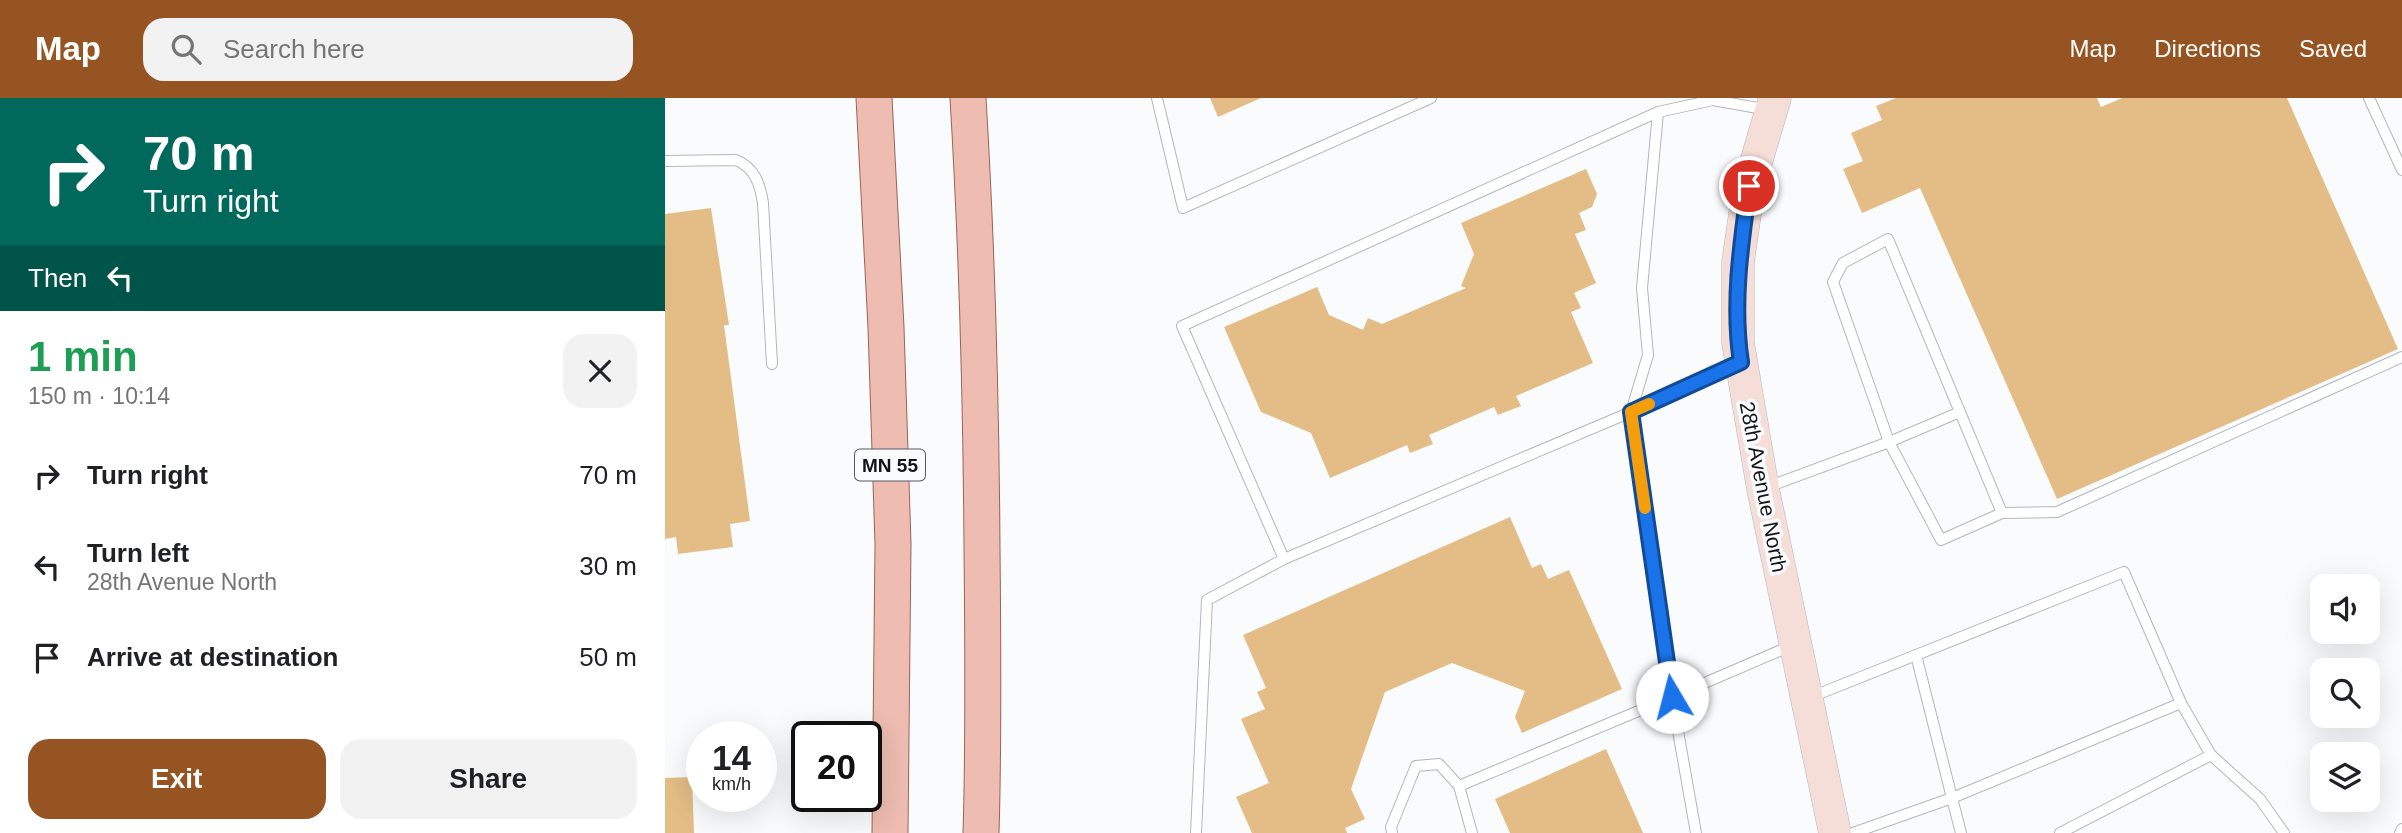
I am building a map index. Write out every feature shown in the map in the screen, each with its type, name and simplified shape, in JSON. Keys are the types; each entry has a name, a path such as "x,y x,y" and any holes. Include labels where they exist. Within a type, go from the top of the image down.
{"main road":[{"name":"MN 55","path":"874,98 886,327 893,544 890,833"},
{"path":"968,98 976,226 982,492 984,744 981,833"}],"street":[{"name":"28th Avenue North","path":"1772,104 1749,186 1738,262 1738,343 1763,489 1835,833"}],"lane":[{"path":"1157,98 1183,208 1431,98"},
{"path":"2369,98 2402,170"},
{"path":"1284,559 1182,326 1658,112 1713,100 1772,104"},
{"path":"1658,112 1642,288 1648,355 1631,412 1672,697 1696,833"},
{"path":"665,161 736,160 746,165 758,181 763,203 772,364"},
{"path":"2003,513 1888,239 1843,264 1833,282 1889,442 1941,540 2003,513 2057,512 2402,357"},
{"path":"1196,833 1207,600 1284,559 1631,412 1741,362"},
{"path":"1763,489 1960,412"},
{"path":"1805,699 2124,572 2181,703 2211,755 2260,799 2284,833"},
{"path":"1459,786 1794,644"},
{"path":"1916,655 1961,833"},
{"path":"1853,833 1952,798 2181,703"},
{"path":"2060,833 2211,755"},
{"path":"1392,833 1391,827 1416,766 1439,764 1459,786 1472,833"}],"building":[{"path":"1210,98 1261,98 1218,117"},
{"path":"1896,98 2097,98 2101,107 2122,98 2287,98 2398,349 2057,499 1920,188 1862,213 1843,169 1863,161 1851,133 1882,120 1876,106"},
{"path":"1586,169 1597,194 1592,207 1579,213 1586,230 1575,234 1596,283 1574,293 1581,308 1571,312 1593,363 1516,396 1521,406 1498,415 1494,407 1429,435 1433,444 1410,453 1407,445 1330,478 1311,433 1261,412 1224,327 1317,287 1329,315 1363,330 1368,318 1382,324 1466,288 1461,286 1474,254 1461,223"},
{"path":"711,208 729,325 724,325 750,521 730,524 733,547 678,554 676,537 665,539 665,214"},
{"path":"1510,517 1532,568 1541,564 1548,579 1569,570 1622,689 1522,733 1515,717 1525,691 1452,663 1385,692 1351,789 1365,819 1345,828 1347,833 1252,833 1236,797 1269,783 1241,719 1265,709 1257,692 1266,688 1243,635"},
{"path":"1606,749 1643,833 1510,833 1495,799"},
{"path":"686,777 686,812 693,812 694,833 665,833 665,778"}],"slow traffic":[{"path":"1645,508 1631,412 1649,404"}],"route":[{"path":"1672,697 1631,412 1741,362 1738,343 1738,262 1749,186"}]}
